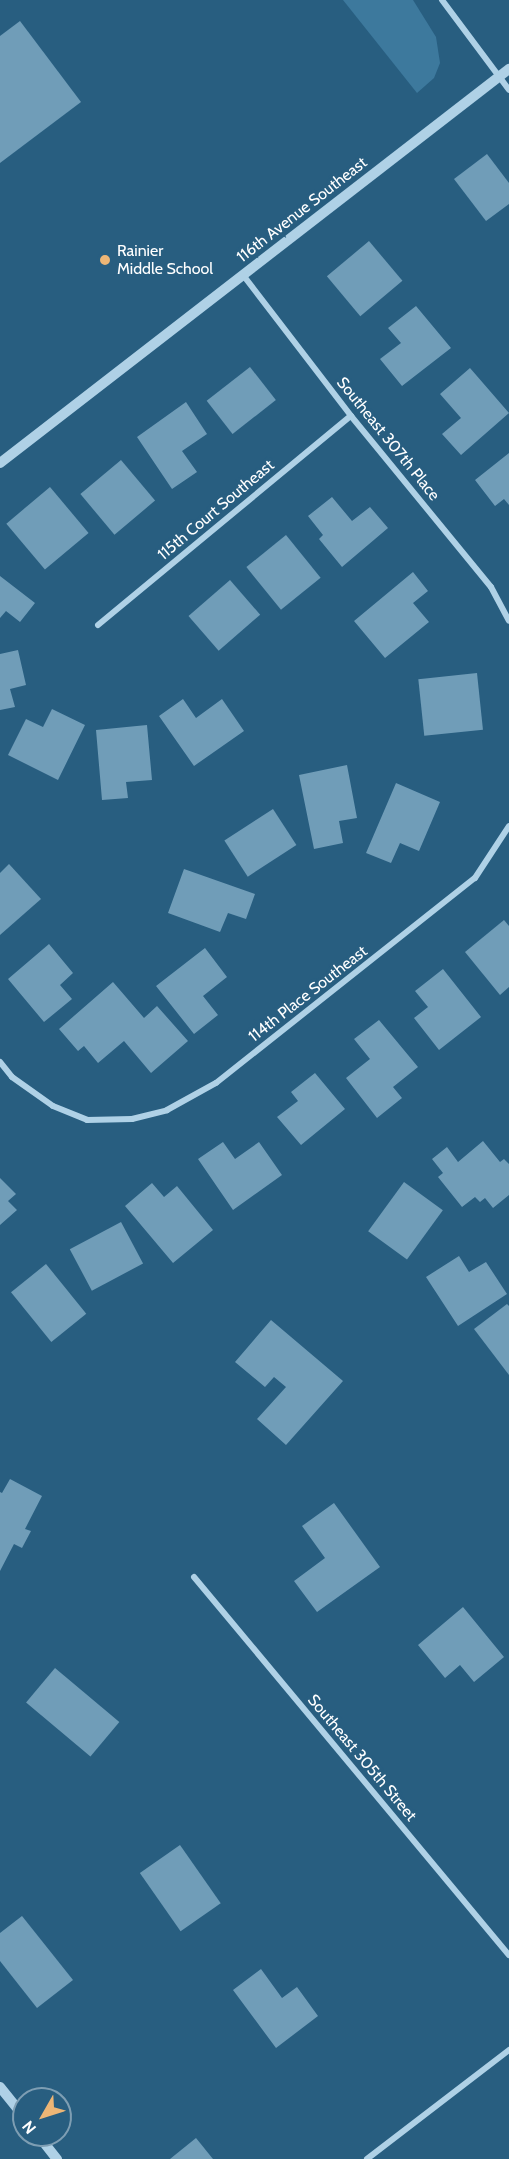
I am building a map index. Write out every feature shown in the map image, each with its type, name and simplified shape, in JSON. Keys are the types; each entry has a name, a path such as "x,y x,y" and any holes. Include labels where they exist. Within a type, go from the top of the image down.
{"street":[{"path":"442,0 509,90"},
{"name":"116th Avenue Southeast","path":"0,463 509,69"},
{"name":"Southeast 307th Place","path":"243,275 351,416 490,587 509,621"},
{"name":"115th Court Southeast","path":"98,625 351,416"},
{"name":"114th Place Southeast","path":"0,1062 12,1077 53,1106 87,1120 132,1119 167,1110 216,1083 475,878 509,826"},
{"name":"Southeast 305th Street","path":"194,1577 509,1955"},
{"path":"367,2159 509,2050"},
{"path":"0,2087 12,2102"},
{"path":"48,2147 57,2159"}],"shaded area":[{"path":"343,0 413,0 436,37 440,63 434,78 417,93"}],"building":[{"path":"20,21 81,102 0,163 0,36"},
{"path":"487,154 509,183 509,204 486,221 454,179"},
{"path":"369,241 402,281 360,316 327,276"},
{"path":"416,306 451,348 402,386 380,359 401,343 388,328"},
{"path":"250,367 276,400 233,434 207,401"},
{"path":"470,368 509,413 461,455 442,434 461,418 440,394"},
{"path":"186,402 207,434 182,451 197,472 172,489 137,437"},
{"path":"509,453 509,505 504,499 495,506 475,480"},
{"path":"121,460 155,501 114,535 80,494"},
{"path":"50,487 89,533 45,570 6,524"},
{"path":"332,497 352,521 370,507 388,528 342,567 319,539 323,535 308,516"},
{"path":"286,535 321,578 281,610 246,567"},
{"path":"413,572 428,591 413,603 429,622 385,658 354,621"},
{"path":"0,576 35,603 20,622 6,611 0,618"},
{"path":"230,580 260,615 219,651 188,616"},
{"path":"18,650 26,685 10,689 15,707 0,710 0,654"},
{"path":"477,673 483,730 424,736 418,679"},
{"path":"183,699 196,718 222,699 244,731 194,766 159,716"},
{"path":"52,709 85,725 58,780 8,755 26,719 43,727"},
{"path":"147,725 152,780 126,782 128,798 102,800 96,730"},
{"path":"347,765 357,818 339,821 343,843 314,849 299,775"},
{"path":"396,783 440,802 419,851 400,843 391,863 366,853"},
{"path":"273,809 296,845 248,877 224,841"},
{"path":"9,864 41,899 0,935 0,873"},
{"path":"184,869 255,894 246,919 228,913 220,932 168,913"},
{"path":"504,920 509,926 509,987 500,995 465,952"},
{"path":"49,944 73,973 60,985 72,999 44,1022 8,979"},
{"path":"205,948 227,977 203,996 218,1015 194,1034 156,986"},
{"path":"443,969 481,1017 439,1050 414,1018 428,1007 415,991"},
{"path":"113,982 144,1018 157,1006 188,1041 151,1073 124,1041 98,1063 84,1046 78,1051 59,1029"},
{"path":"379,1020 418,1067 393,1087 402,1098 377,1118 346,1078 370,1059 354,1039"},
{"path":"315,1073 345,1109 301,1145 277,1117 298,1101 291,1092"},
{"path":"483,1141 500,1162 504,1159 509,1164 509,1195 493,1208 485,1198 480,1202 475,1197 462,1207 438,1177 443,1173 432,1159 447,1147 458,1162"},
{"path":"223,1142 235,1159 259,1142 282,1175 233,1210 198,1159"},
{"path":"0,1178 16,1194 8,1201 17,1210 0,1225"},
{"path":"404,1182 443,1210 407,1260 368,1231"},
{"path":"152,1183 164,1197 177,1186 213,1230 173,1263 125,1206"},
{"path":"121,1222 143,1263 92,1291 70,1249"},
{"path":"459,1256 469,1272 486,1262 507,1294 458,1326 426,1277"},
{"path":"46,1264 86,1314 51,1342 11,1292"},
{"path":"507,1304 509,1306 509,1375 474,1329"},
{"path":"271,1320 343,1381 286,1445 257,1419 286,1387 274,1377 265,1387 235,1362"},
{"path":"10,1479 42,1496 25,1529 31,1531 22,1548 14,1544 0,1571 0,1492 2,1493"},
{"path":"334,1503 380,1567 317,1612 294,1581 325,1558 302,1526"},
{"path":"463,1607 504,1657 474,1682 460,1665 445,1678 418,1645"},
{"path":"55,1668 119,1722 90,1756 26,1702"},
{"path":"180,1845 221,1903 181,1931 140,1873"},
{"path":"22,1916 73,1980 37,2008 0,1961 0,1933"},
{"path":"261,1969 282,1998 297,1987 318,2016 276,2048 233,1990"},
{"path":"196,2138 213,2159 170,2159"}],"place":[{"name":"Rainier Middle School","path":"105,260"}]}
